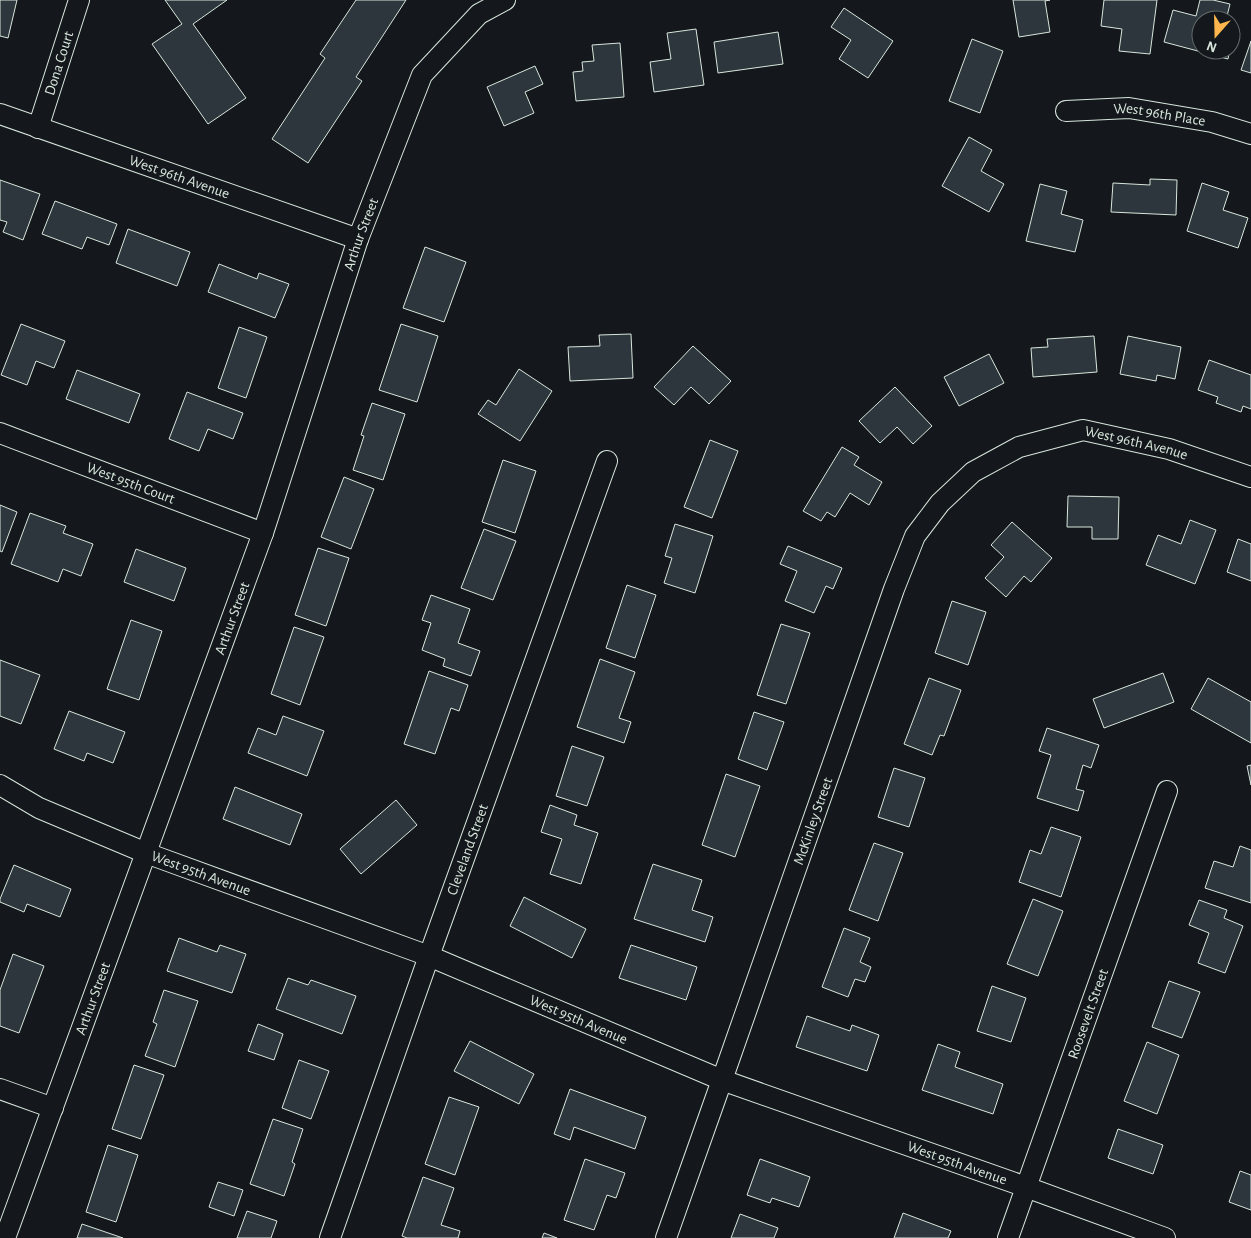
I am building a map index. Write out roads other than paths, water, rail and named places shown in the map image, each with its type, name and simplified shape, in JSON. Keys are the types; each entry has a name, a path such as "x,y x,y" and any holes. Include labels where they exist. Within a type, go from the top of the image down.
{"street":[{"name":"Dona Court","path":"38,128 79,0"},
{"name":"Arthur Street","path":"5,1238 263,533 358,239 422,75 473,7 504,0"},
{"name":"West 96th Place","path":"1066,111 1130,108 1212,122 1251,134"},
{"name":"West 96th Avenue","path":"0,114 358,239"},
{"name":"West 96th Avenue","path":"1019,447 1083,430 1169,449 1251,477"},
{"name":"West 95th Court","path":"0,433 263,533"},
{"name":"McKinley Street","path":"666,1238 894,589 915,536 940,503 973,472 1019,447"},
{"name":"Cleveland Street","path":"330,1238 607,461"},
{"name":"West 95th Avenue","path":"0,786 38,808 146,853 429,956 722,1080 1165,1238"},
{"name":"Roosevelt Street","path":"1008,1238 1167,792"},
{"path":"0,1089 53,1108"}]}
